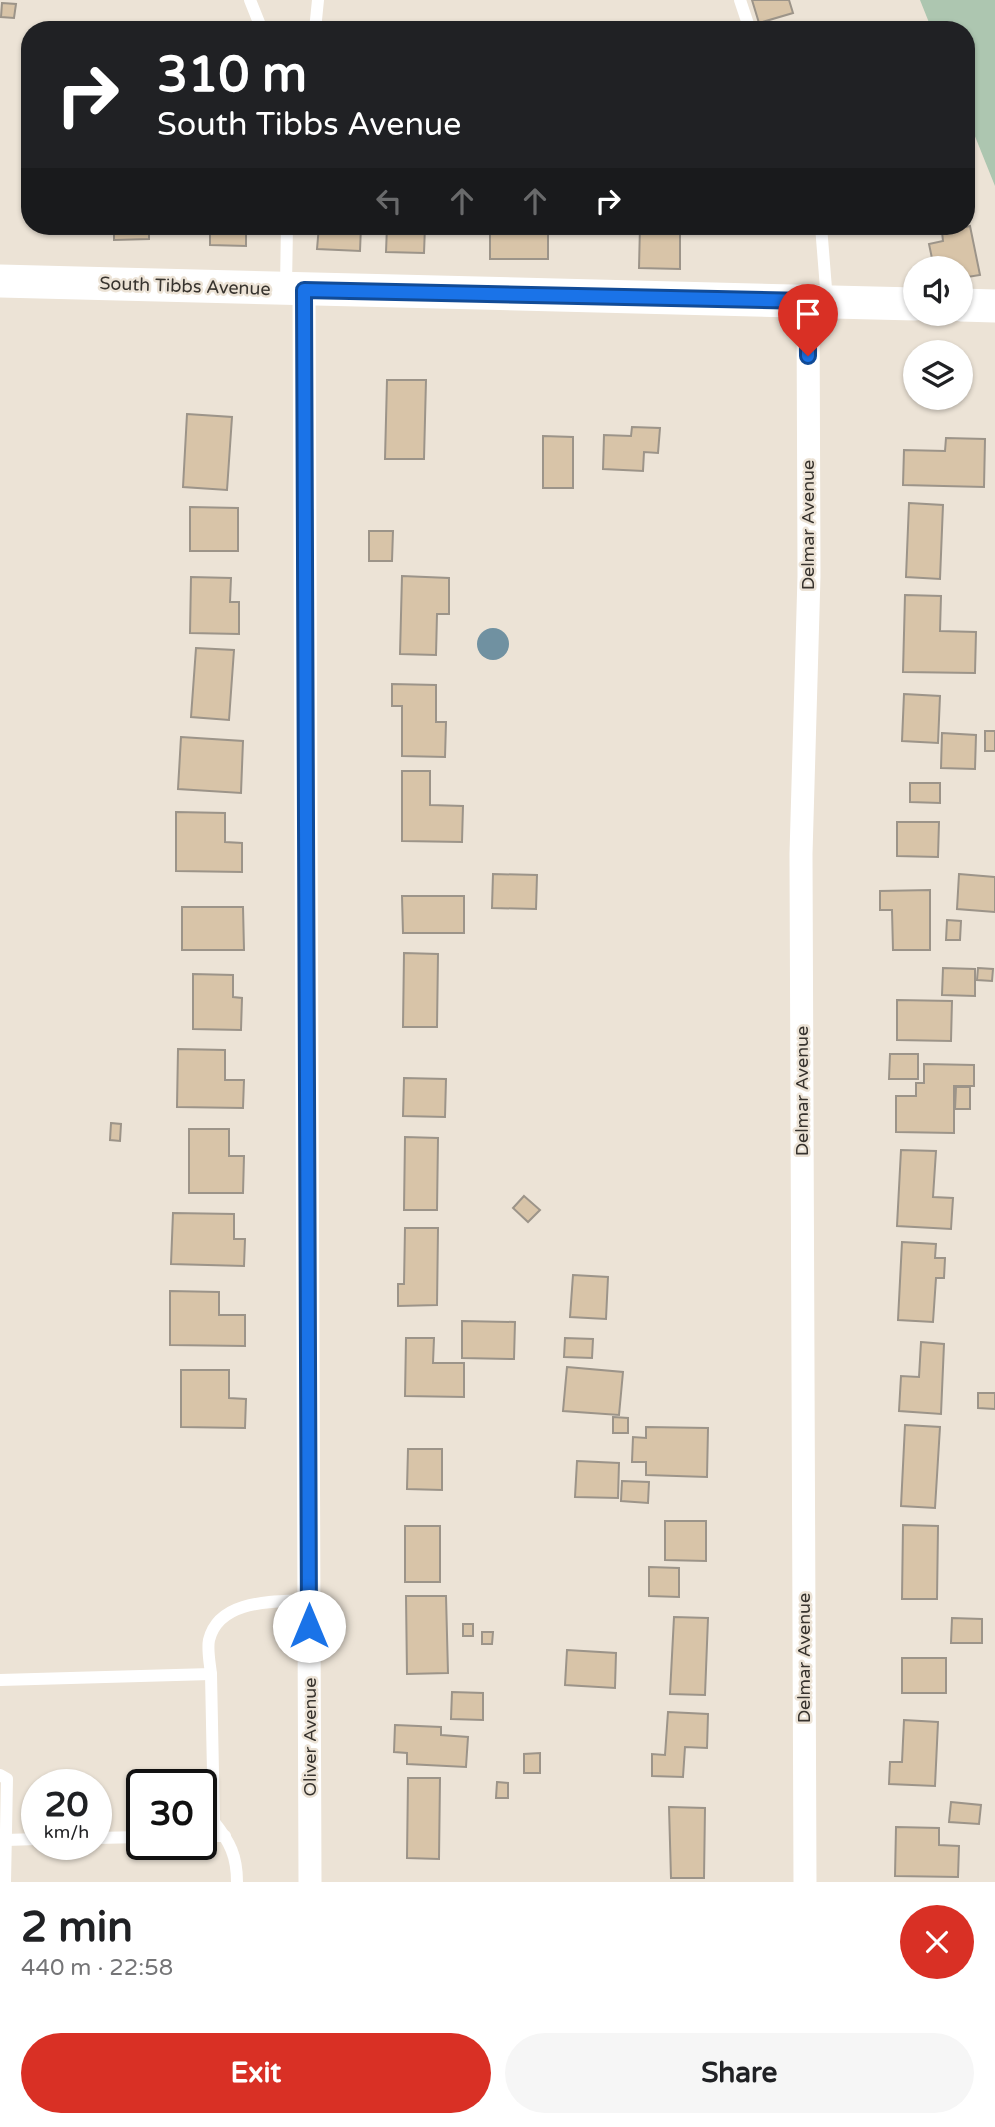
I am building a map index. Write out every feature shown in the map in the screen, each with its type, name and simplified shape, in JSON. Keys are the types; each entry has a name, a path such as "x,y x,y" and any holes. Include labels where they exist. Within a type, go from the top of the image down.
{"main road":[{"name":"South Tibbs Avenue","path":"0,281 903,304"},
{"path":"973,305 995,306"}],"street":[{"name":"Oliver Avenue","path":"295,290 310,1882"},
{"name":"Delmar Avenue","path":"805,1882 801,854 818,301"}],"lane":[{"path":"250,0 258,21"},
{"path":"315,21 318,0"},
{"path":"740,0 747,21"},
{"path":"288,235 295,290"},
{"path":"818,301 821,235"},
{"path":"237,1882 237,1861 225,1836 214,1822 209,1640 221,1618 241,1607 309,1601"},
{"path":"0,1680 211,1674"},
{"path":"0,1775 7,1779 5,1882"},
{"path":"217,1836 225,1836"},
{"path":"6,1839 21,1839"}],"green space":[{"path":"920,0 995,0 995,186 975,136 975,21 928,21"}],"water":[{"path":"493,628 505,632 509,644 505,656 493,660 481,656 477,644 481,632"}],"building":[{"path":"752,0 789,0 793,13 758,21"},
{"path":"2,3 16,4 14,18 1,17"},
{"path":"114,235 149,235 149,239 114,240"},
{"path":"210,235 246,235 246,246 210,245"},
{"path":"318,235 361,235 360,251 317,249"},
{"path":"387,235 425,235 424,253 386,252"},
{"path":"490,235 548,235 548,259 490,259"},
{"path":"640,235 680,235 680,269 639,268"},
{"path":"942,235 972,235 980,275 973,276 973,256 932,256 929,244 943,241"},
{"path":"387,380 426,380 424,459 385,459"},
{"path":"187,414 232,417 227,490 183,487"},
{"path":"632,427 660,428 658,453 644,452 643,471 603,469 604,435 631,436"},
{"path":"543,436 573,437 573,488 543,488"},
{"path":"946,438 985,439 984,487 903,485 904,450 945,451"},
{"path":"909,503 943,505 940,579 906,577"},
{"path":"190,507 238,508 238,551 190,551"},
{"path":"369,531 393,531 392,561 369,561"},
{"path":"402,576 449,578 449,614 437,614 436,655 400,654"},
{"path":"191,577 231,578 230,602 239,602 239,634 190,633"},
{"path":"905,595 941,596 940,631 976,632 975,673 903,672"},
{"path":"196,648 234,650 229,720 191,717"},
{"path":"392,684 436,685 436,722 446,722 445,757 402,756 402,706 392,706"},
{"path":"904,694 940,696 938,743 902,741"},
{"path":"985,731 995,731 995,751 985,751"},
{"path":"942,733 976,735 975,769 941,768"},
{"path":"181,737 243,741 241,793 178,789"},
{"path":"402,771 430,771 430,805 463,806 462,842 402,841"},
{"path":"910,783 940,783 940,803 910,802"},
{"path":"176,812 225,813 225,842 242,843 242,872 176,871"},
{"path":"897,822 939,822 938,857 897,856"},
{"path":"493,874 537,875 536,909 492,908"},
{"path":"959,874 995,877 995,912 957,909"},
{"path":"930,890 930,950 893,950 892,910 880,910 880,891"},
{"path":"402,896 464,896 464,933 403,933"},
{"path":"182,907 243,907 244,950 182,950"},
{"path":"947,920 961,921 960,940 946,940"},
{"path":"404,953 438,954 437,1027 403,1027"},
{"path":"943,968 975,969 975,996 942,995"},
{"path":"978,968 993,969 992,981 977,980"},
{"path":"193,974 233,975 233,997 242,998 241,1030 193,1029"},
{"path":"897,1000 952,1001 951,1041 897,1040"},
{"path":"178,1049 225,1050 225,1080 244,1080 243,1108 177,1107"},
{"path":"890,1054 918,1054 918,1079 889,1079"},
{"path":"924,1064 974,1065 974,1086 954,1086 954,1133 896,1132 896,1096 916,1096 916,1083 924,1083"},
{"path":"404,1078 446,1079 445,1117 403,1116"},
{"path":"956,1087 970,1087 970,1109 955,1109"},
{"path":"111,1123 121,1124 120,1141 110,1140"},
{"path":"189,1129 229,1129 229,1156 244,1156 243,1193 189,1193"},
{"path":"405,1137 438,1138 437,1210 404,1210"},
{"path":"901,1150 936,1151 933,1197 953,1198 951,1229 897,1226"},
{"path":"524,1196 540,1210 528,1222 513,1208"},
{"path":"173,1213 234,1214 234,1239 245,1239 244,1266 171,1264"},
{"path":"405,1228 438,1228 437,1305 398,1306 398,1284 404,1284"},
{"path":"902,1242 936,1244 935,1258 945,1258 944,1278 936,1278 933,1322 898,1320"},
{"path":"573,1275 608,1277 606,1319 570,1317"},
{"path":"170,1291 219,1292 219,1315 245,1315 245,1346 170,1345"},
{"path":"462,1321 515,1322 514,1359 462,1358"},
{"path":"406,1338 434,1338 433,1363 464,1363 464,1397 405,1396"},
{"path":"565,1338 593,1339 592,1358 564,1357"},
{"path":"921,1342 944,1344 941,1414 899,1411 901,1376 919,1377"},
{"path":"567,1367 623,1372 619,1415 563,1411"},
{"path":"181,1370 229,1370 229,1398 246,1399 245,1428 181,1427"},
{"path":"978,1393 995,1393 995,1409 978,1408"},
{"path":"613,1417 628,1418 628,1433 613,1433"},
{"path":"905,1425 940,1427 935,1508 901,1506"},
{"path":"646,1427 708,1428 707,1477 646,1475 646,1462 632,1462 633,1437 646,1438"},
{"path":"408,1449 442,1449 442,1490 407,1489"},
{"path":"577,1461 619,1463 618,1498 575,1497"},
{"path":"622,1481 649,1482 648,1503 621,1501"},
{"path":"665,1521 706,1521 706,1561 665,1560"},
{"path":"903,1525 938,1526 937,1599 902,1599"},
{"path":"405,1526 440,1526 440,1582 405,1582"},
{"path":"649,1567 679,1568 679,1597 649,1596"},
{"path":"406,1596 446,1596 448,1673 407,1674"},
{"path":"674,1617 708,1618 705,1695 670,1694"},
{"path":"952,1618 982,1619 982,1643 951,1643"},
{"path":"463,1624 473,1624 473,1636 463,1636"},
{"path":"482,1632 493,1632 492,1644 482,1644"},
{"path":"567,1650 616,1653 615,1688 565,1685"},
{"path":"902,1658 946,1658 946,1693 902,1693"},
{"path":"452,1692 483,1693 483,1720 451,1719"},
{"path":"668,1712 708,1714 707,1748 685,1747 683,1777 652,1776 652,1754 665,1755"},
{"path":"904,1720 938,1722 935,1786 889,1784 890,1762 902,1762"},
{"path":"395,1725 441,1727 441,1735 468,1737 466,1767 407,1764 407,1753 394,1752"},
{"path":"540,1753 540,1773 524,1773 524,1754"},
{"path":"408,1778 440,1778 439,1859 407,1858"},
{"path":"497,1782 508,1783 508,1798 496,1798"},
{"path":"951,1802 981,1805 979,1824 949,1822"},
{"path":"669,1807 705,1808 704,1878 671,1878"},
{"path":"896,1827 939,1828 939,1845 959,1846 958,1877 895,1876"}],"route":[{"path":"309,1626 304,290 808,301 808,356"}]}
